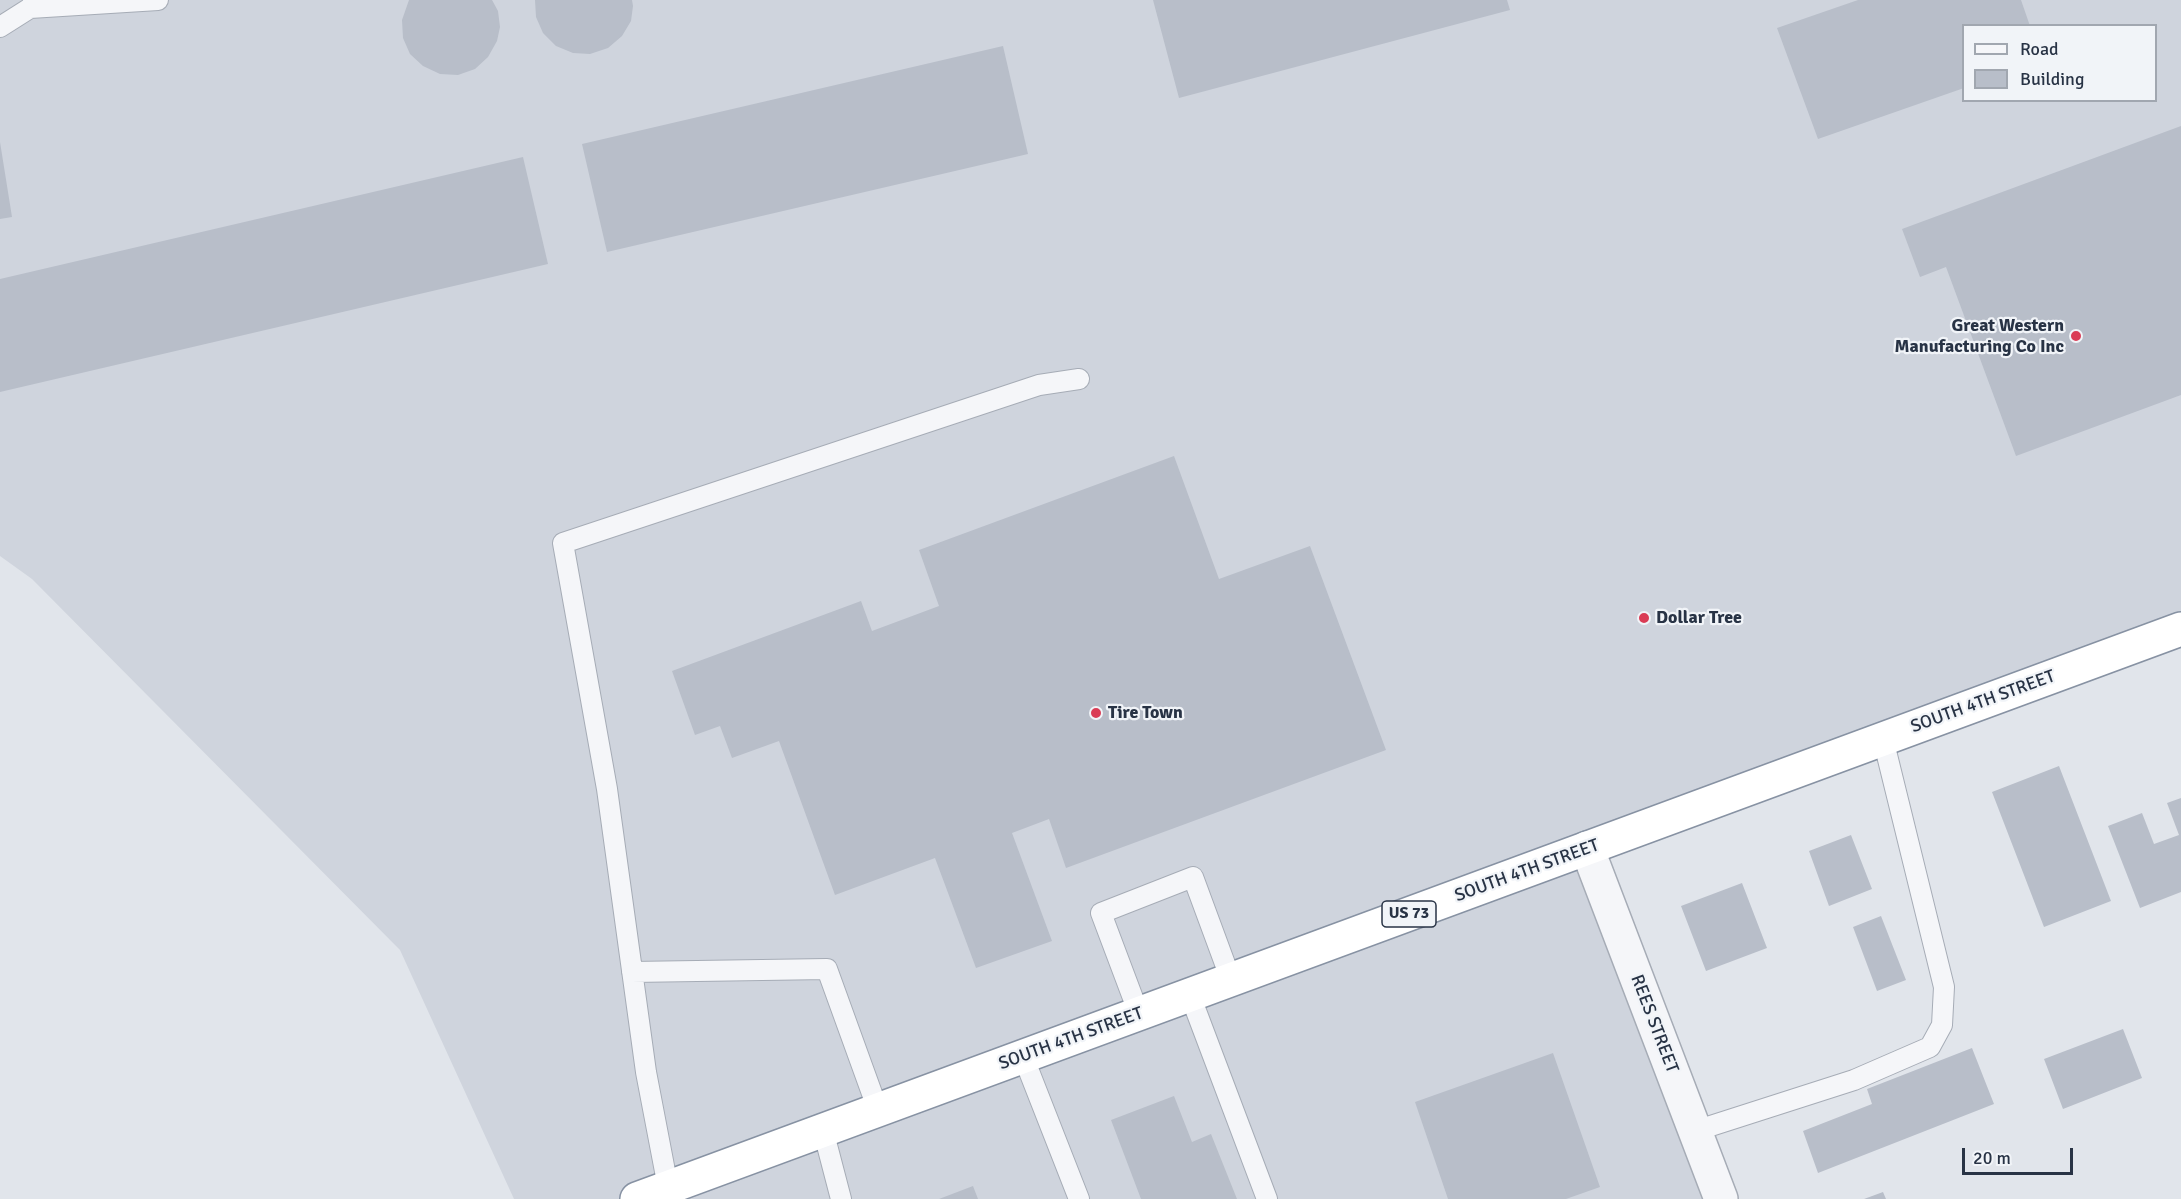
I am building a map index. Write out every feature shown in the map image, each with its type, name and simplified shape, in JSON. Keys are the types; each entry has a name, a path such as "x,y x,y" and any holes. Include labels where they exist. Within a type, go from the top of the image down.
{"highway":[{"name":"SOUTH 4TH STREET","path":"637,1199 2181,629"}],"street":[{"name":"REES STREET","path":"1587,849 1721,1199"}],"lane":[{"path":"0,27 33,4 158,0"},
{"path":"668,1187 646,1072 607,789 563,543 1039,386 1079,379"},
{"path":"1695,1131 1854,1080 1930,1047 1942,1025 1944,987 1883,739"},
{"path":"1139,1014 1101,913 1193,877 1231,980"},
{"path":"632,972 827,969 878,1110"},
{"path":"1190,995 1267,1199"},
{"path":"1023,1056 1079,1199"},
{"path":"823,1130 841,1199"}],"shaded area":[{"path":"0,0 2181,0 2181,629 1587,849 1721,1199 514,1199 400,950 32,579 0,556"}],"building":[{"path":"409,0 492,0 498,11 500,27 497,41 488,57 475,69 458,75 440,74 423,66 410,54 403,38 402,20"},
{"path":"535,0 632,0 631,21 622,36 608,48 590,54 573,53 556,46 543,33 536,17"},
{"path":"1153,0 1507,0 1510,10 1179,98"},
{"path":"1858,0 2021,0 2029,24 1962,24 1962,89 1818,139 1777,28"},
{"path":"1003,46 1028,154 607,252 582,144"},
{"name":"Great Western Manufacturing Co Inc","path":"2181,126 2181,395 2016,456 1946,267 1920,277 1902,229"},
{"path":"0,142 12,217 0,219"},
{"path":"523,157 548,264 0,392 0,279"},
{"path":"1174,456 1219,579 1310,546 1386,750 1066,868 1049,819 1012,833 1052,941 976,968 935,858 835,895 779,741 732,758 720,726 695,735 672,671 861,601 872,631 939,606 919,550"},
{"path":"2059,766 2111,901 2044,927 1992,792"},
{"path":"2181,798 2181,892 2140,908 2108,826 2142,813 2154,844 2179,835 2167,803"},
{"path":"1851,835 1872,889 1829,906 1809,851"},
{"path":"1742,883 1767,948 1706,971 1681,906"},
{"path":"1881,916 1906,980 1877,991 1853,927"},
{"path":"2123,1029 2142,1078 2063,1109 2044,1059"},
{"path":"1972,1048 1994,1104 1818,1173 1803,1131 1872,1104 1867,1089"},
{"path":"1553,1053 1600,1187 1566,1199 1448,1199 1415,1102"},
{"path":"1174,1096 1192,1142 1211,1134 1237,1199 1141,1199 1111,1120"},
{"path":"973,1186 978,1199 939,1199"},
{"path":"1883,1192 1886,1199 1864,1199"}],"place":[{"name":"Great Western Manufacturing Co Inc","path":"2076,336"},
{"name":"Dollar Tree","path":"1644,618"},
{"name":"Tire Town","path":"1096,713"}]}
